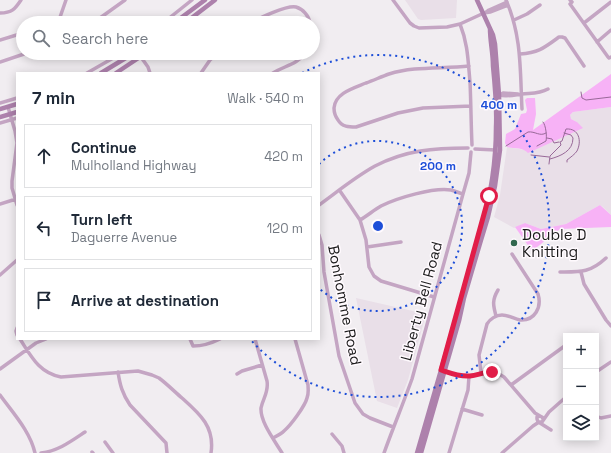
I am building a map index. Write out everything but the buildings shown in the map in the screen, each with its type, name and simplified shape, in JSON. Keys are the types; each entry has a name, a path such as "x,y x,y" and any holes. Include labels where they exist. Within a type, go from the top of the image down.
{"main road":[{"path":"183,16 205,0"},
{"path":"194,16 215,0"},
{"path":"417,453 443,371 493,196 500,150 497,95 490,27 477,0"},
{"path":"104,72 123,60"},
{"path":"117,72 133,60"},
{"path":"421,453 486,210 493,176 496,150 497,95"},
{"path":"0,109 16,104"},
{"path":"0,117 16,112"}],"street":[{"path":"0,13 11,11 16,7 20,0"},
{"path":"60,16 66,0"},
{"path":"103,16 125,0"},
{"path":"171,16 192,0"},
{"path":"393,0 410,23 419,28 447,27 460,24 484,13 490,12 507,2 514,20 520,54 522,109"},
{"path":"572,1 570,4 571,6 610,58"},
{"path":"584,23 611,2"},
{"path":"514,20 527,14 540,5"},
{"path":"265,16 287,8 295,7 302,10 307,16"},
{"path":"460,24 468,49 472,145 475,149"},
{"path":"597,42 611,30"},
{"path":"0,40 16,35"},
{"path":"520,54 531,54 541,50 559,37 562,37 565,38 584,66"},
{"path":"0,62 16,57"},
{"path":"89,72 107,60"},
{"path":"143,60 150,72"},
{"path":"202,72 210,60"},
{"path":"275,72 300,60"},
{"path":"469,66 422,68 389,74 342,94 335,104 335,116 344,126 356,127 398,113 422,108 471,106"},
{"path":"497,95 514,96 537,93 548,89"},
{"path":"0,103 16,98"},
{"path":"0,204 16,199 12,181 16,143 15,131 8,107"},
{"path":"0,123 16,118"},
{"path":"320,204 375,167 398,156 444,148 468,148 472,145"},
{"path":"468,148 471,152 475,149 496,150"},
{"name":"Liberty Bell Road","path":"384,453 412,379 469,173 471,152"},
{"path":"340,190 360,220 366,240 369,267 374,276 381,281 434,297"},
{"path":"360,220 380,207 421,193 451,190 463,194"},
{"name":"Bonhomme Road","path":"320,238 324,272 339,356 355,403 363,414 393,427"},
{"path":"367,247 401,242"},
{"path":"481,373 479,355 489,321 496,316 502,315 519,320 527,319 533,316 539,308 540,300 538,294 512,254"},
{"path":"560,272 581,272 591,269 600,264 606,258"},
{"path":"0,275 16,261"},
{"path":"581,272 584,284 611,326"},
{"path":"496,316 493,302 494,296 498,290"},
{"path":"21,340 42,369 54,376 61,377 138,371 146,372 159,378 205,421 210,434 212,446 211,453"},
{"path":"0,369 36,343 44,340"},
{"path":"190,340 193,346 208,344 218,340"},
{"path":"255,340 268,386 262,406 262,418 282,453"},
{"path":"273,438 282,433 289,425 304,405 307,398 308,385 295,340"},
{"path":"511,385 563,346"},
{"path":"599,370 611,362"},
{"path":"237,374 262,365"},
{"path":"443,371 469,376 492,372 500,374 545,426 551,430"},
{"path":"118,372 120,387 126,399 166,443 167,453"},
{"path":"449,453 468,390 469,376"},
{"path":"0,395 28,434 33,444 35,453"},
{"path":"502,453 563,400"},
{"path":"462,409 482,415"},
{"path":"599,417 611,416"},
{"path":"41,453 56,450 84,432"},
{"path":"332,434 342,446 344,453"},
{"path":"105,442 113,453"}],"shaded area":[{"path":"405,0 457,0 456,18 418,19"},
{"path":"611,74 611,107 573,112 570,115 571,119 583,128 528,153 521,149 507,147 505,143 506,134 515,129 521,114 526,113 527,110 525,100 527,98 535,98 536,114 533,130"},
{"path":"611,107 611,215 600,205 566,224 541,229 525,223 514,228 494,217 500,195 507,147 525,150 577,122 570,118 570,115 573,112"},
{"path":"600,205 611,215 611,227 560,229 532,251 515,227 525,223 541,229 566,224"},
{"path":"356,298 426,314 408,380 397,408 377,401"}],"waterway":[{"path":"581,92 582,98 586,100 611,97"},
{"path":"537,146 546,141 546,131 543,122"},
{"path":"549,164 550,156 561,145 560,142 562,141 566,129 570,129 577,133 579,143 577,151 567,160 567,162"},
{"path":"506,146 528,132 542,134 546,133"},
{"path":"550,159 569,150 573,138 571,135 564,133"},
{"path":"547,138 552,139 554,143 559,142"},
{"path":"531,155 549,157"}],"place":[{"name":"Double D Knitting","path":"514,243"}],"route":[{"path":"489,196 441,370 469,376 492,372"}]}
